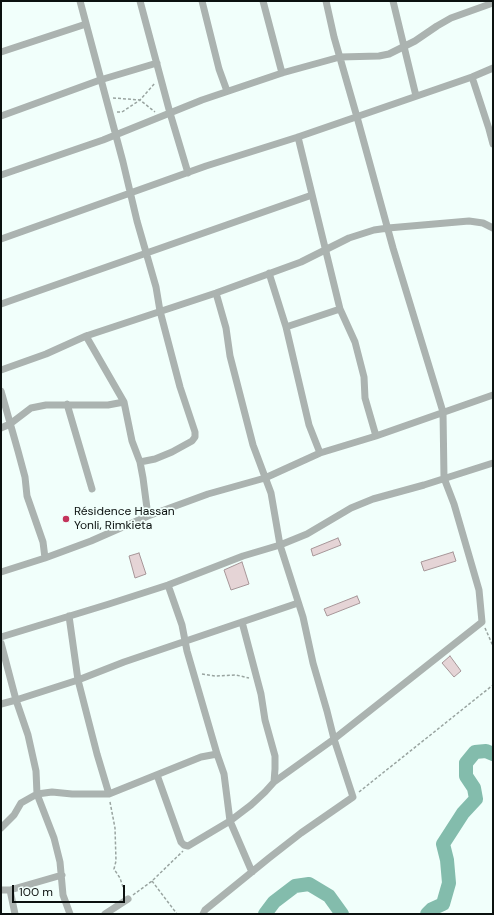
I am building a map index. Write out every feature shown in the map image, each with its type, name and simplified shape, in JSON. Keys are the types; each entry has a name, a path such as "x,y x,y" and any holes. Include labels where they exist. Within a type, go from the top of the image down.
{"street":[{"path":"80,1 137,221 156,287 160,311 180,387 196,432 192,441 172,452 155,459 140,462"},
{"path":"140,1 170,113 188,173"},
{"path":"202,1 219,69 227,91"},
{"path":"263,1 282,73"},
{"path":"157,776 182,842 184,845 188,846 230,821 256,801 274,782 334,739 482,622 479,590 454,504 444,478 443,412 388,228 340,57 326,1"},
{"path":"393,1 416,96"},
{"path":"1,175 115,135 227,91 282,73 340,57 379,56 389,54 415,41 431,29 451,18 493,3"},
{"path":"1,52 86,24"},
{"path":"1,116 100,80 157,63"},
{"path":"1,240 130,193 357,117 472,77 493,68"},
{"path":"472,77 493,144"},
{"path":"298,137 340,309 355,342 364,377 365,398 376,436"},
{"path":"1,304 65,280 147,254 312,194"},
{"path":"1,370 46,354 86,336 216,294 301,262 350,238 374,230 469,221 483,223 493,228"},
{"path":"269,273 286,327 309,425 320,453"},
{"path":"203,914 301,833 352,797 334,739 298,603 280,546 271,493 254,445 230,356 226,328 216,294"},
{"path":"286,327 340,309"},
{"path":"86,336 124,402 132,441 144,478 148,516"},
{"path":"1,391 25,477 27,496 43,542 45,558"},
{"path":"1,572 91,541 148,516 208,494 265,478 320,453 376,436 493,395"},
{"path":"1,428 10,424 31,408 46,405 108,405 124,402"},
{"path":"68,404 92,489"},
{"path":"1,638 168,584 243,556 280,546 307,534 351,508 373,499 493,463"},
{"path":"168,584 182,625 194,673 224,774 230,821 252,872"},
{"path":"1,704 78,680 124,662 298,603"},
{"path":"69,616 78,680 109,794"},
{"path":"242,622 275,756 274,782"},
{"path":"1,643 16,700 28,734 36,771 38,794 54,838 60,862 63,895 70,914"},
{"path":"1,828 14,815 21,803 38,794 52,792 72,794 109,794 157,776 201,757 217,754"},
{"path":"1,890 10,890 62,875"},
{"path":"10,890 16,914"},
{"path":"105,914 128,899"}],"path":[{"path":"110,114 122,112 140,100 160,76"},
{"path":"106,97 140,100 160,117"},
{"path":"482,622 493,646"},
{"path":"194,673 215,676 236,675 257,679"},
{"path":"352,797 493,685"},
{"path":"109,794 115,828 116,861 114,869 120,878 128,899 152,881 188,846"},
{"path":"152,881 177,914"}],"building":[{"path":"338,538 341,545 313,556 311,549"},
{"path":"453,552 456,561 424,571 421,562"},
{"path":"139,553 146,574 135,578 129,556"},
{"path":"242,562 249,584 231,590 224,570"},
{"path":"357,596 360,603 327,616 324,609"},
{"path":"450,656 461,671 454,677 442,663"}],"waterway":[{"path":"427,914 432,909 443,904 449,883 447,860 443,844 463,813 476,799 474,788 466,776 466,763 475,752 486,751 493,754"},
{"path":"265,914 274,902 295,886 309,884 329,896 342,914"}],"place":[{"name":"Résidence Hassan Yonli, Rimkieta","path":"66,519"}]}
